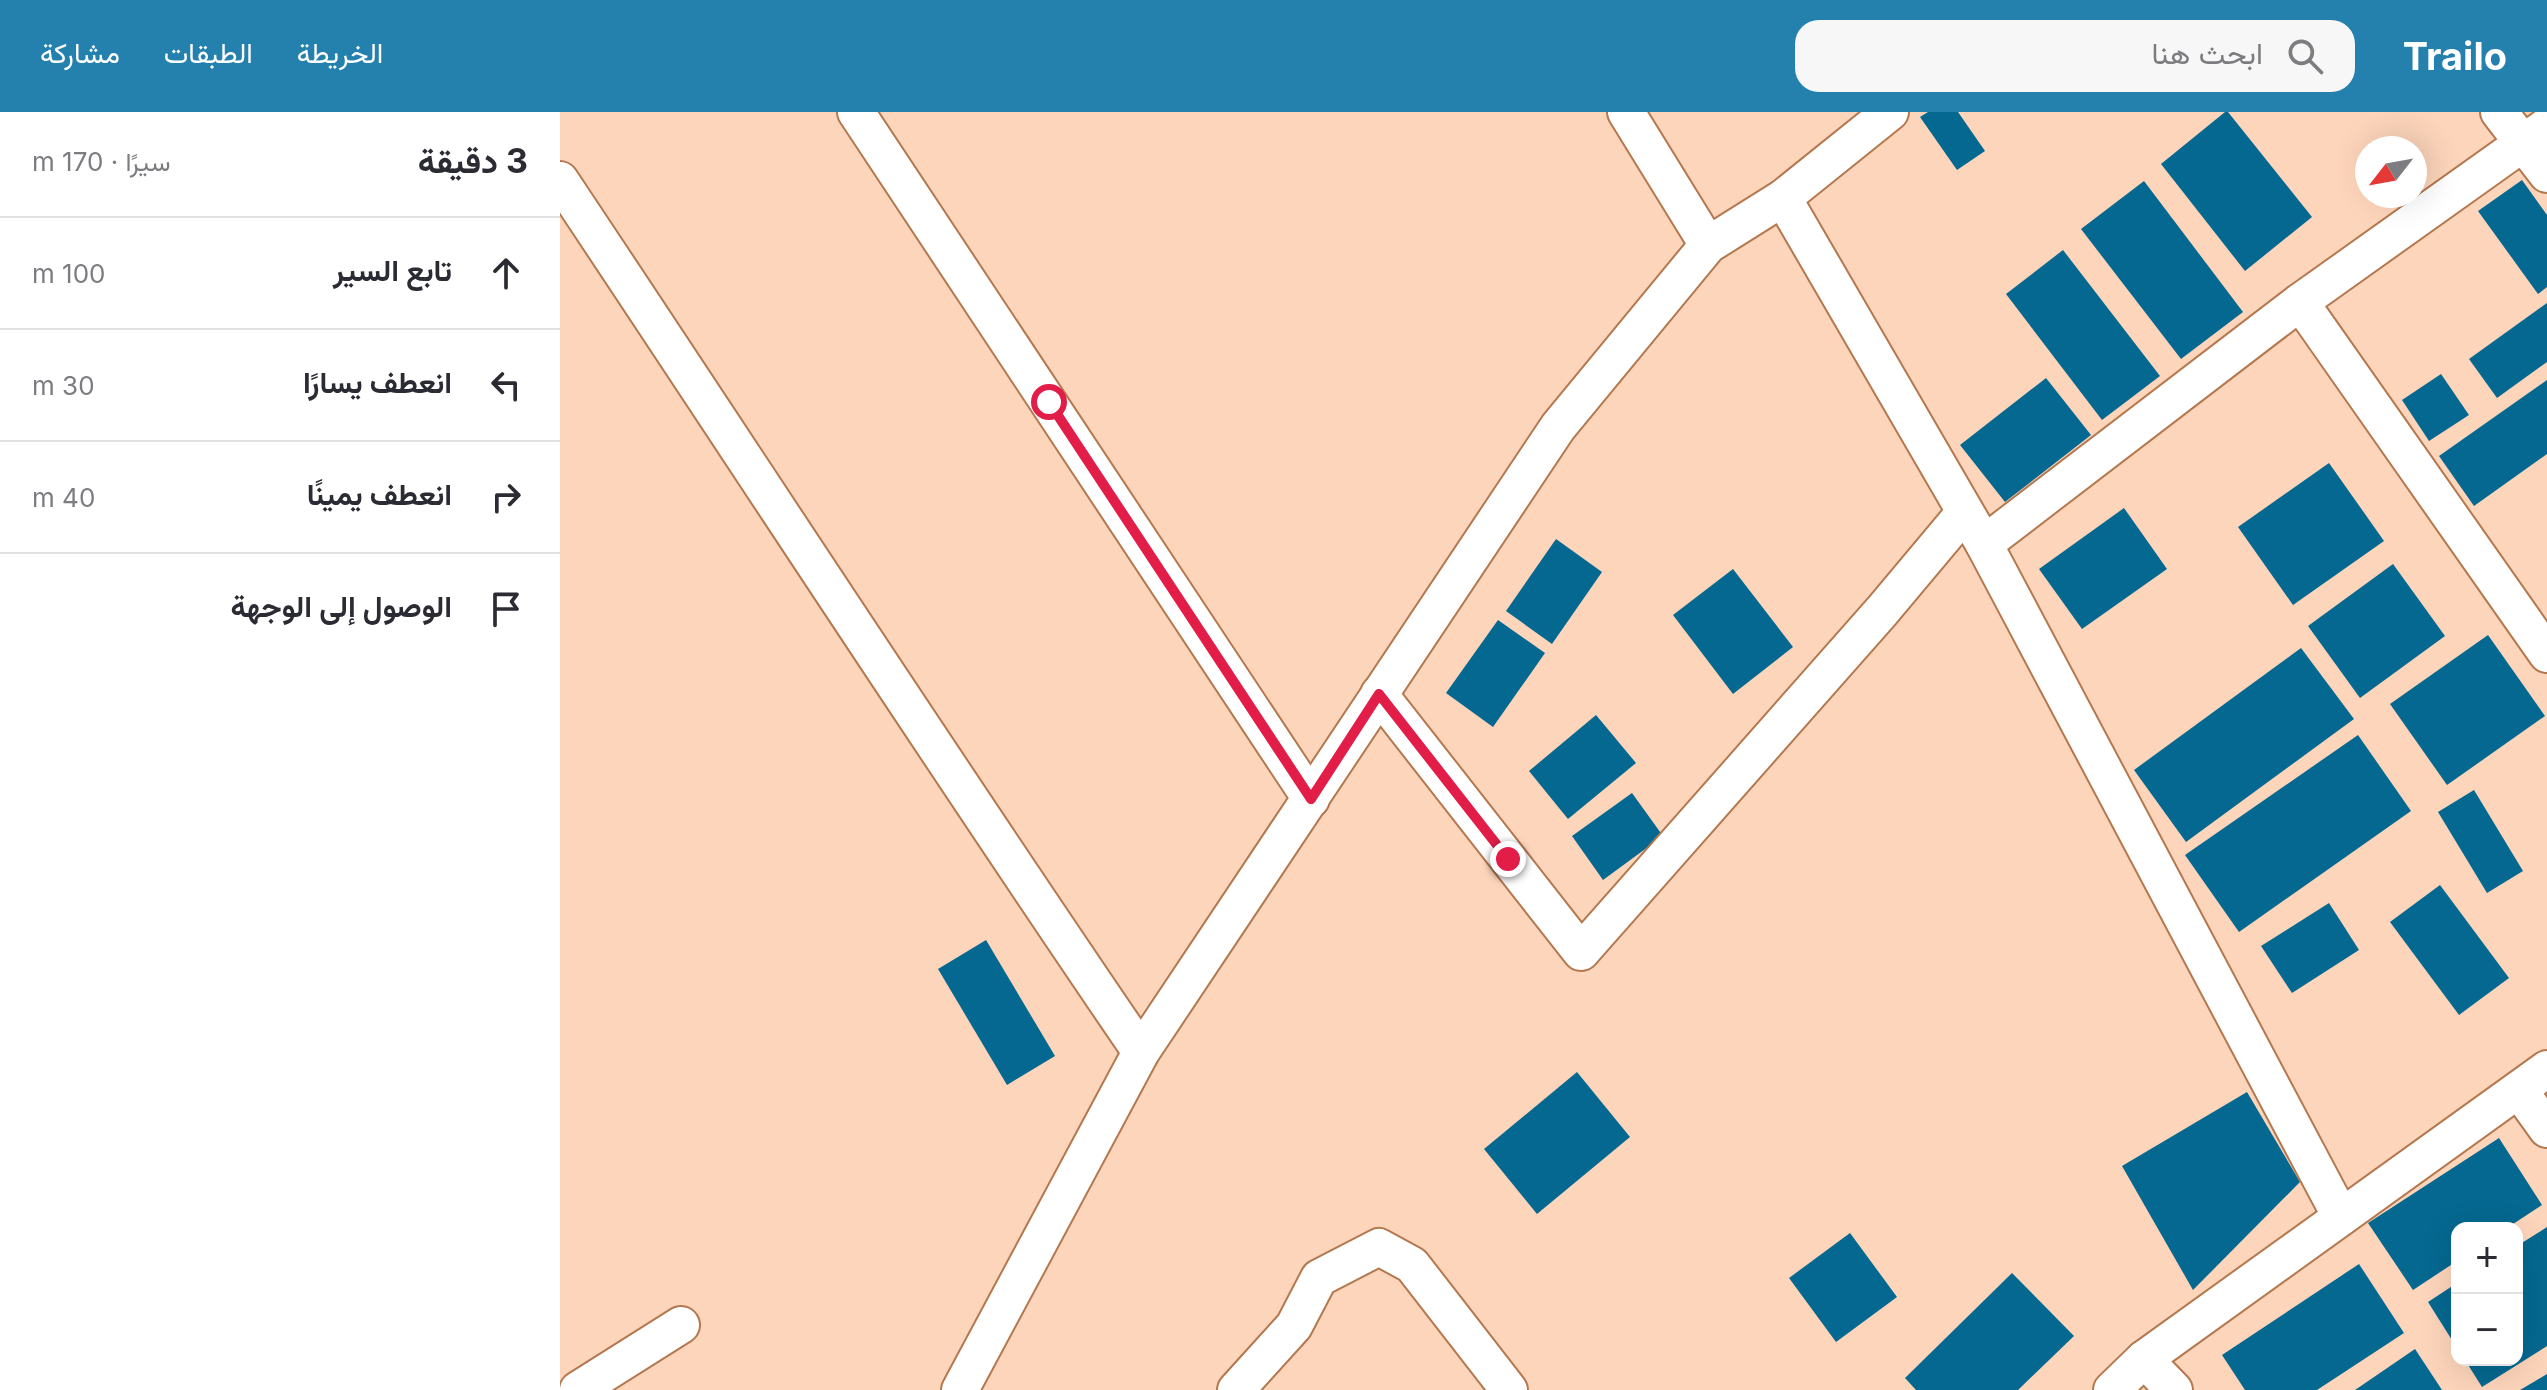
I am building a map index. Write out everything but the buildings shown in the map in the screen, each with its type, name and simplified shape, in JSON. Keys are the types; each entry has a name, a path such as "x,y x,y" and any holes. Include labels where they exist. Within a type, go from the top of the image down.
{"street":[{"path":"856,112 1311,799"},
{"path":"1626,112 1708,245"},
{"path":"960,1390 1141,1052 1558,427 1708,245 1783,198 1890,112"},
{"path":"2499,112 2536,135 2547,174"},
{"path":"1984,544 2300,302 2536,135"},
{"path":"560,180 954,778 1141,1052"},
{"path":"1783,198 1984,544 2341,1217"},
{"path":"2300,302 2547,654"},
{"path":"1379,694 1581,952 1882,611 1965,512"},
{"path":"2112,1390 2144,1359 2533,1079 2547,1129"},
{"path":"1236,1390 1294,1326 1319,1278 1379,1247 1412,1265 1509,1390"},
{"path":"578,1390 681,1325"},
{"path":"2144,1359 2174,1390"},
{"path":"560,1380 566,1390"}],"route":[{"path":"1049,402 1311,799 1379,694 1508,859"}]}
